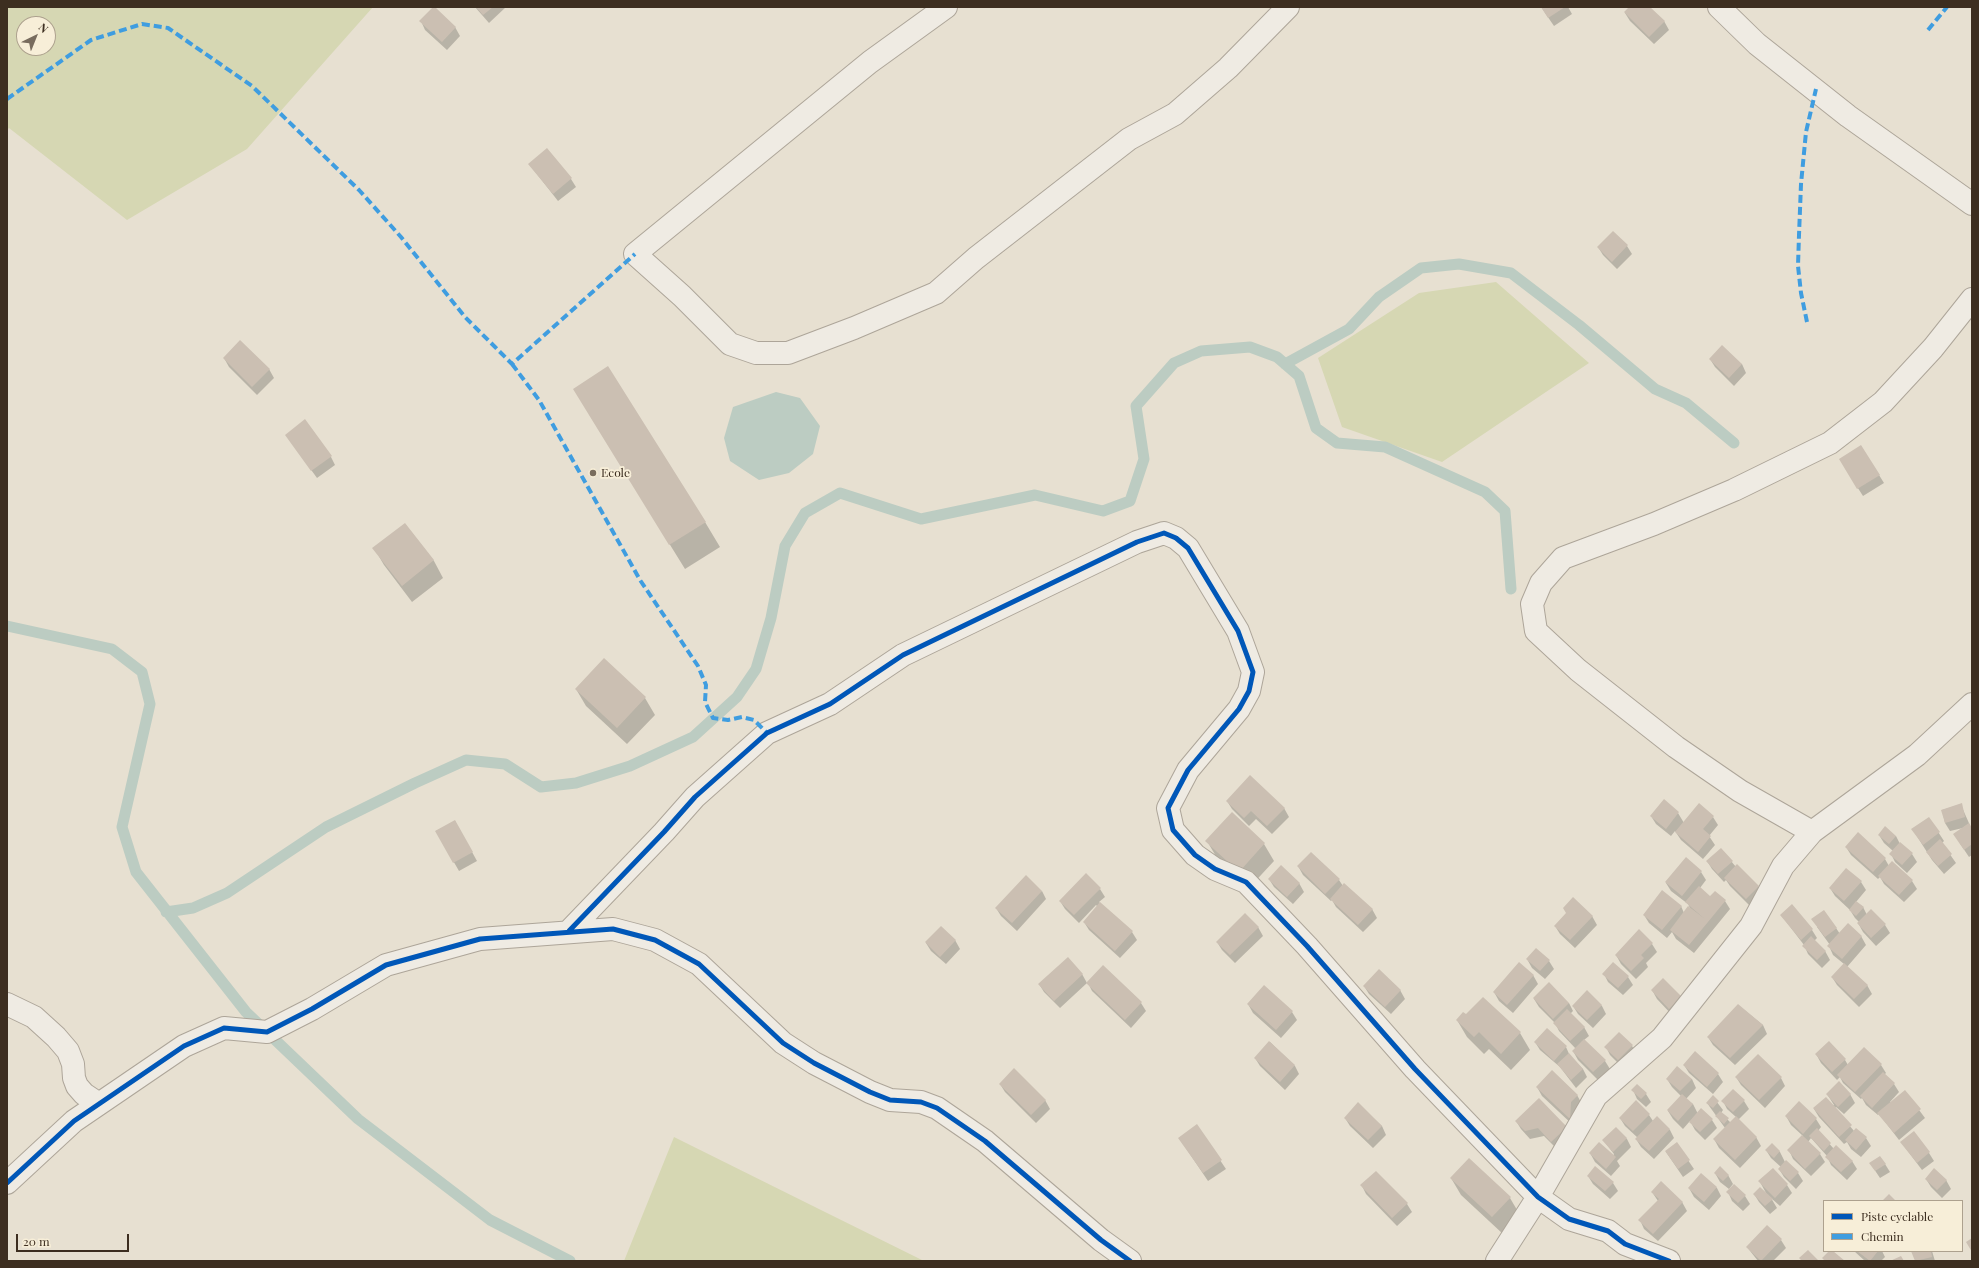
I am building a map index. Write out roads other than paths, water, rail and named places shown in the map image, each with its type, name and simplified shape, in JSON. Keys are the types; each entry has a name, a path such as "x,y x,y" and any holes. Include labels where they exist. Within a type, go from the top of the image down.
{"street":[{"path":"946,7 870,62 635,254 682,296 730,344 756,353 788,353 854,328 936,293 976,258 1129,138 1175,114 1228,68 1288,7"},
{"path":"1719,7 1757,44 1848,116 1972,204"},
{"path":"1812,832 1740,791 1676,747 1578,670 1536,631 1532,604 1541,584 1563,558 1654,524 1734,490 1830,443 1883,402 1933,348 1972,299"},
{"path":"569,931 664,832 695,796 767,733 830,704 903,655 1137,542 1164,533 1176,538 1188,548 1238,631 1253,672 1249,691 1239,709 1188,770 1168,808 1173,830 1195,856 1216,870 1246,882 1307,946 1415,1069 1538,1197 1569,1219 1608,1231 1625,1244 1669,1261"},
{"path":"1497,1261 1538,1197 1596,1096 1662,1038 1751,926 1783,866 1812,832 1917,755 1972,704"},
{"path":"7,1183 74,1121 184,1046 224,1028 267,1032 312,1009 386,965 480,938 613,929 655,940 699,964 783,1043 814,1063 870,1092 890,1100 921,1102 937,1108 985,1141 1101,1240 1130,1261"},
{"path":"7,1004 34,1017 56,1037 68,1051 73,1064 76,1086 84,1094 99,1104"}],"waterway":[{"path":"1285,364 1349,329 1379,297 1421,268 1459,264 1511,273 1579,325 1655,389 1686,403 1734,443"},
{"path":"166,912 193,908 227,893 326,827 415,783 466,760 505,764 541,787 576,783 630,766 693,737 737,697 756,669 771,618 785,546 805,513 840,493 921,519 1035,495 1103,511 1130,501 1144,459 1136,406 1174,363 1201,351 1250,347 1277,357 1299,376 1316,428 1337,443 1385,447 1485,492 1505,511 1511,589"},
{"path":"7,626 112,649 142,672 150,704 122,827 136,872 246,1012 358,1119 490,1220 570,1261"}],"place":[{"name":"Ecole","path":"593,473"}]}
